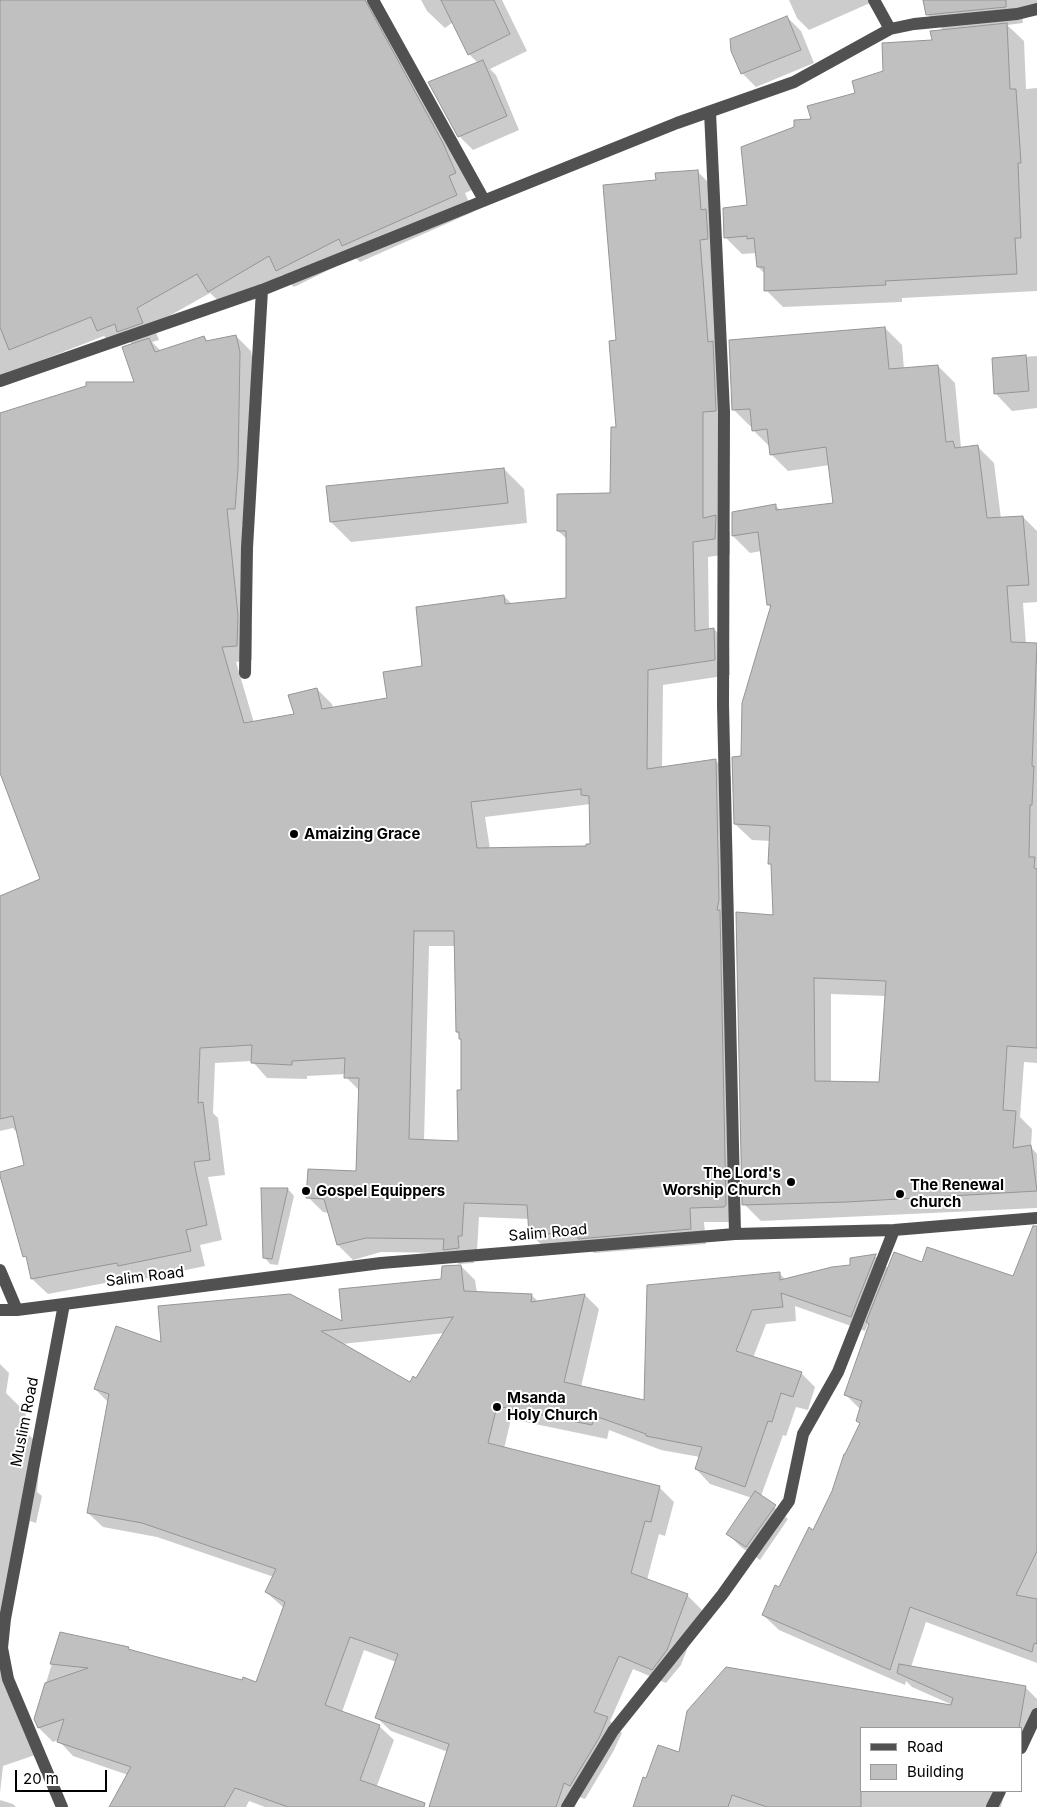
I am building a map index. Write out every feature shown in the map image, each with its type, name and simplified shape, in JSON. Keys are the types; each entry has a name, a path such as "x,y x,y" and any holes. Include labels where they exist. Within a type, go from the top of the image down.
{"street":[{"path":"373,0 484,200"},
{"path":"874,0 890,29"},
{"path":"0,381 262,290 484,200 710,112 794,82 890,29 914,24 1017,14 1037,8"},
{"path":"710,112 724,412 723,705 735,1234"},
{"path":"245,673 247,548 262,290"},
{"name":"Salim Road","path":"64,1304 381,1263 735,1234 894,1230 1037,1218"},
{"path":"567,1807 613,1731 722,1595 789,1501 803,1434 838,1372 894,1230"},
{"path":"0,1270 17,1310"},
{"path":"0,1310 17,1310 64,1304"},
{"name":"Muslim Road","path":"62,1807 8,1679 2,1648 5,1619 64,1304"},
{"path":"1022,1746 1037,1714"},
{"path":"992,1807 1000,1792"}],"building":[{"path":"0,0 365,0 443,143 456,173 449,176 457,195 342,246 339,239 276,271 269,256 208,292 197,274 137,308 143,323 117,332 115,324 97,331 91,317 9,350 0,327"},
{"path":"441,0 494,0 510,34 468,55"},
{"path":"923,0 1006,0 1006,7 926,15"},
{"path":"787,16 801,50 741,74 731,51 730,39"},
{"path":"1007,23 1010,89 1016,89 1021,163 1018,163 1021,238 1015,238 1017,274 885,281 886,285 764,291 764,267 757,267 754,238 747,239 747,236 724,238 723,208 747,205 741,147 794,127 794,120 811,119 807,106 855,93 852,81 883,71 882,43 932,40 930,31"},
{"path":"483,60 507,116 458,137 428,82"},
{"path":"698,170 701,210 706,209 708,239 700,240 708,342 713,341 716,411 703,412 703,518 716,515 715,539 693,542 695,631 714,628 715,660 648,670 647,769 716,759 719,900 717,910 720,910 726,1205 724,1207 690,1208 691,1229 578,1239 578,1232 529,1235 527,1205 464,1203 462,1236 458,1236 459,1248 443,1250 444,1239 366,1238 337,1245 324,1199 306,1198 308,1169 356,1171 359,1078 344,1078 345,1058 292,1061 292,1065 251,1063 252,1045 200,1048 198,1103 203,1102 210,1160 194,1162 207,1225 186,1230 191,1251 118,1266 117,1263 31,1279 26,1256 23,1257 0,1176 0,1172 24,1165 13,1116 0,1119 0,896 40,879 0,773 0,413 86,386 86,382 134,382 122,347 149,338 155,352 204,336 206,341 236,335 240,352 238,469 235,509 227,509 238,615 237,646 222,647 244,723 294,714 288,695 317,688 322,709 387,698 383,672 422,666 416,607 504,595 505,604 566,598 566,531 557,531 557,494 610,493 611,427 616,427 609,341 616,340 603,185 656,180 655,173","holes":["581,789 581,795 589,796 590,844 586,844 586,846 477,848 471,802","414,931 454,931 456,1032 459,1032 459,1039 461,1039 461,1090 457,1090 458,1141 409,1139"]},
{"path":"885,327 889,369 938,365 946,442 953,441 955,448 978,445 987,518 1023,516 1029,585 1007,586 1011,642 1037,643 1032,766 1034,766 1032,805 1030,805 1029,857 1035,857 1034,868 1037,869 1037,1048 1007,1046 1003,1110 1016,1111 1013,1148 1031,1145 1037,1191 847,1202 742,1205 736,912 773,915 771,864 768,864 770,826 734,824 732,757 741,756 742,703 771,605 767,605 758,532 732,536 732,512 776,504 776,510 833,503 826,447 770,455 767,429 752,431 750,409 732,410 729,340","holes":["814,978 886,981 879,1082 815,1081"]},
{"path":"1026,355 1029,391 994,394 992,358"},
{"path":"504,468 508,503 330,522 326,486"},
{"path":"261,1188 288,1188 272,1259 263,1258"},
{"path":"1033,1226 1037,1226 1037,1551 1016,1595 1037,1599 1037,1644 1034,1643 1032,1652 910,1607 890,1670 762,1615 775,1585 779,1587 809,1527 813,1530 832,1491 844,1454 860,1423 856,1421 862,1401 844,1395 869,1324 866,1322 894,1252 922,1262 927,1247 1013,1276"},
{"path":"876,1254 851,1317 781,1293 783,1307 752,1310 736,1351 802,1372 793,1397 781,1393 772,1422 768,1421 745,1487 695,1469 702,1447 646,1436 646,1434 595,1416 592,1425 497,1406 488,1443 660,1486 651,1522 645,1521 631,1573 688,1594 667,1650 652,1670 619,1656 594,1712 608,1717 599,1738 570,1786 564,1783 556,1807 429,1807 449,1744 375,1718 398,1654 350,1637 325,1705 380,1725 360,1780 425,1803 424,1807 288,1807 235,1788 224,1807 109,1807 131,1767 57,1742 64,1719 38,1728 34,1719 45,1683 88,1668 50,1664 60,1632 129,1647 128,1649 242,1680 243,1677 256,1682 285,1602 265,1592 276,1569 142,1523 87,1513 109,1394 94,1389 116,1326 161,1342 158,1306 290,1294 342,1321 339,1289 441,1279 442,1266 461,1265 464,1291 532,1294 531,1302 585,1294 564,1382 644,1400 647,1285 780,1272 780,1280 832,1267 850,1265 850,1258","holes":["453,1317 416,1378 413,1376 410,1382 321,1331"]},
{"path":"755,1491 776,1505 746,1547 726,1534"},
{"path":"899,1664 1026,1686 1019,1727 860,1727 861,1807 767,1807 732,1795 728,1807 633,1807 643,1777 646,1778 658,1745 679,1752 687,1711 726,1667 951,1705 953,1698 897,1673"}],"place":[{"name":"Amaizing Grace","path":"294,834"},
{"name":"The Lord's Worship Church","path":"791,1182"},
{"name":"Gospel Equippers","path":"306,1191"},
{"name":"The Renewal church","path":"900,1194"},
{"name":"Msanda Holy Church","path":"497,1407"}]}
